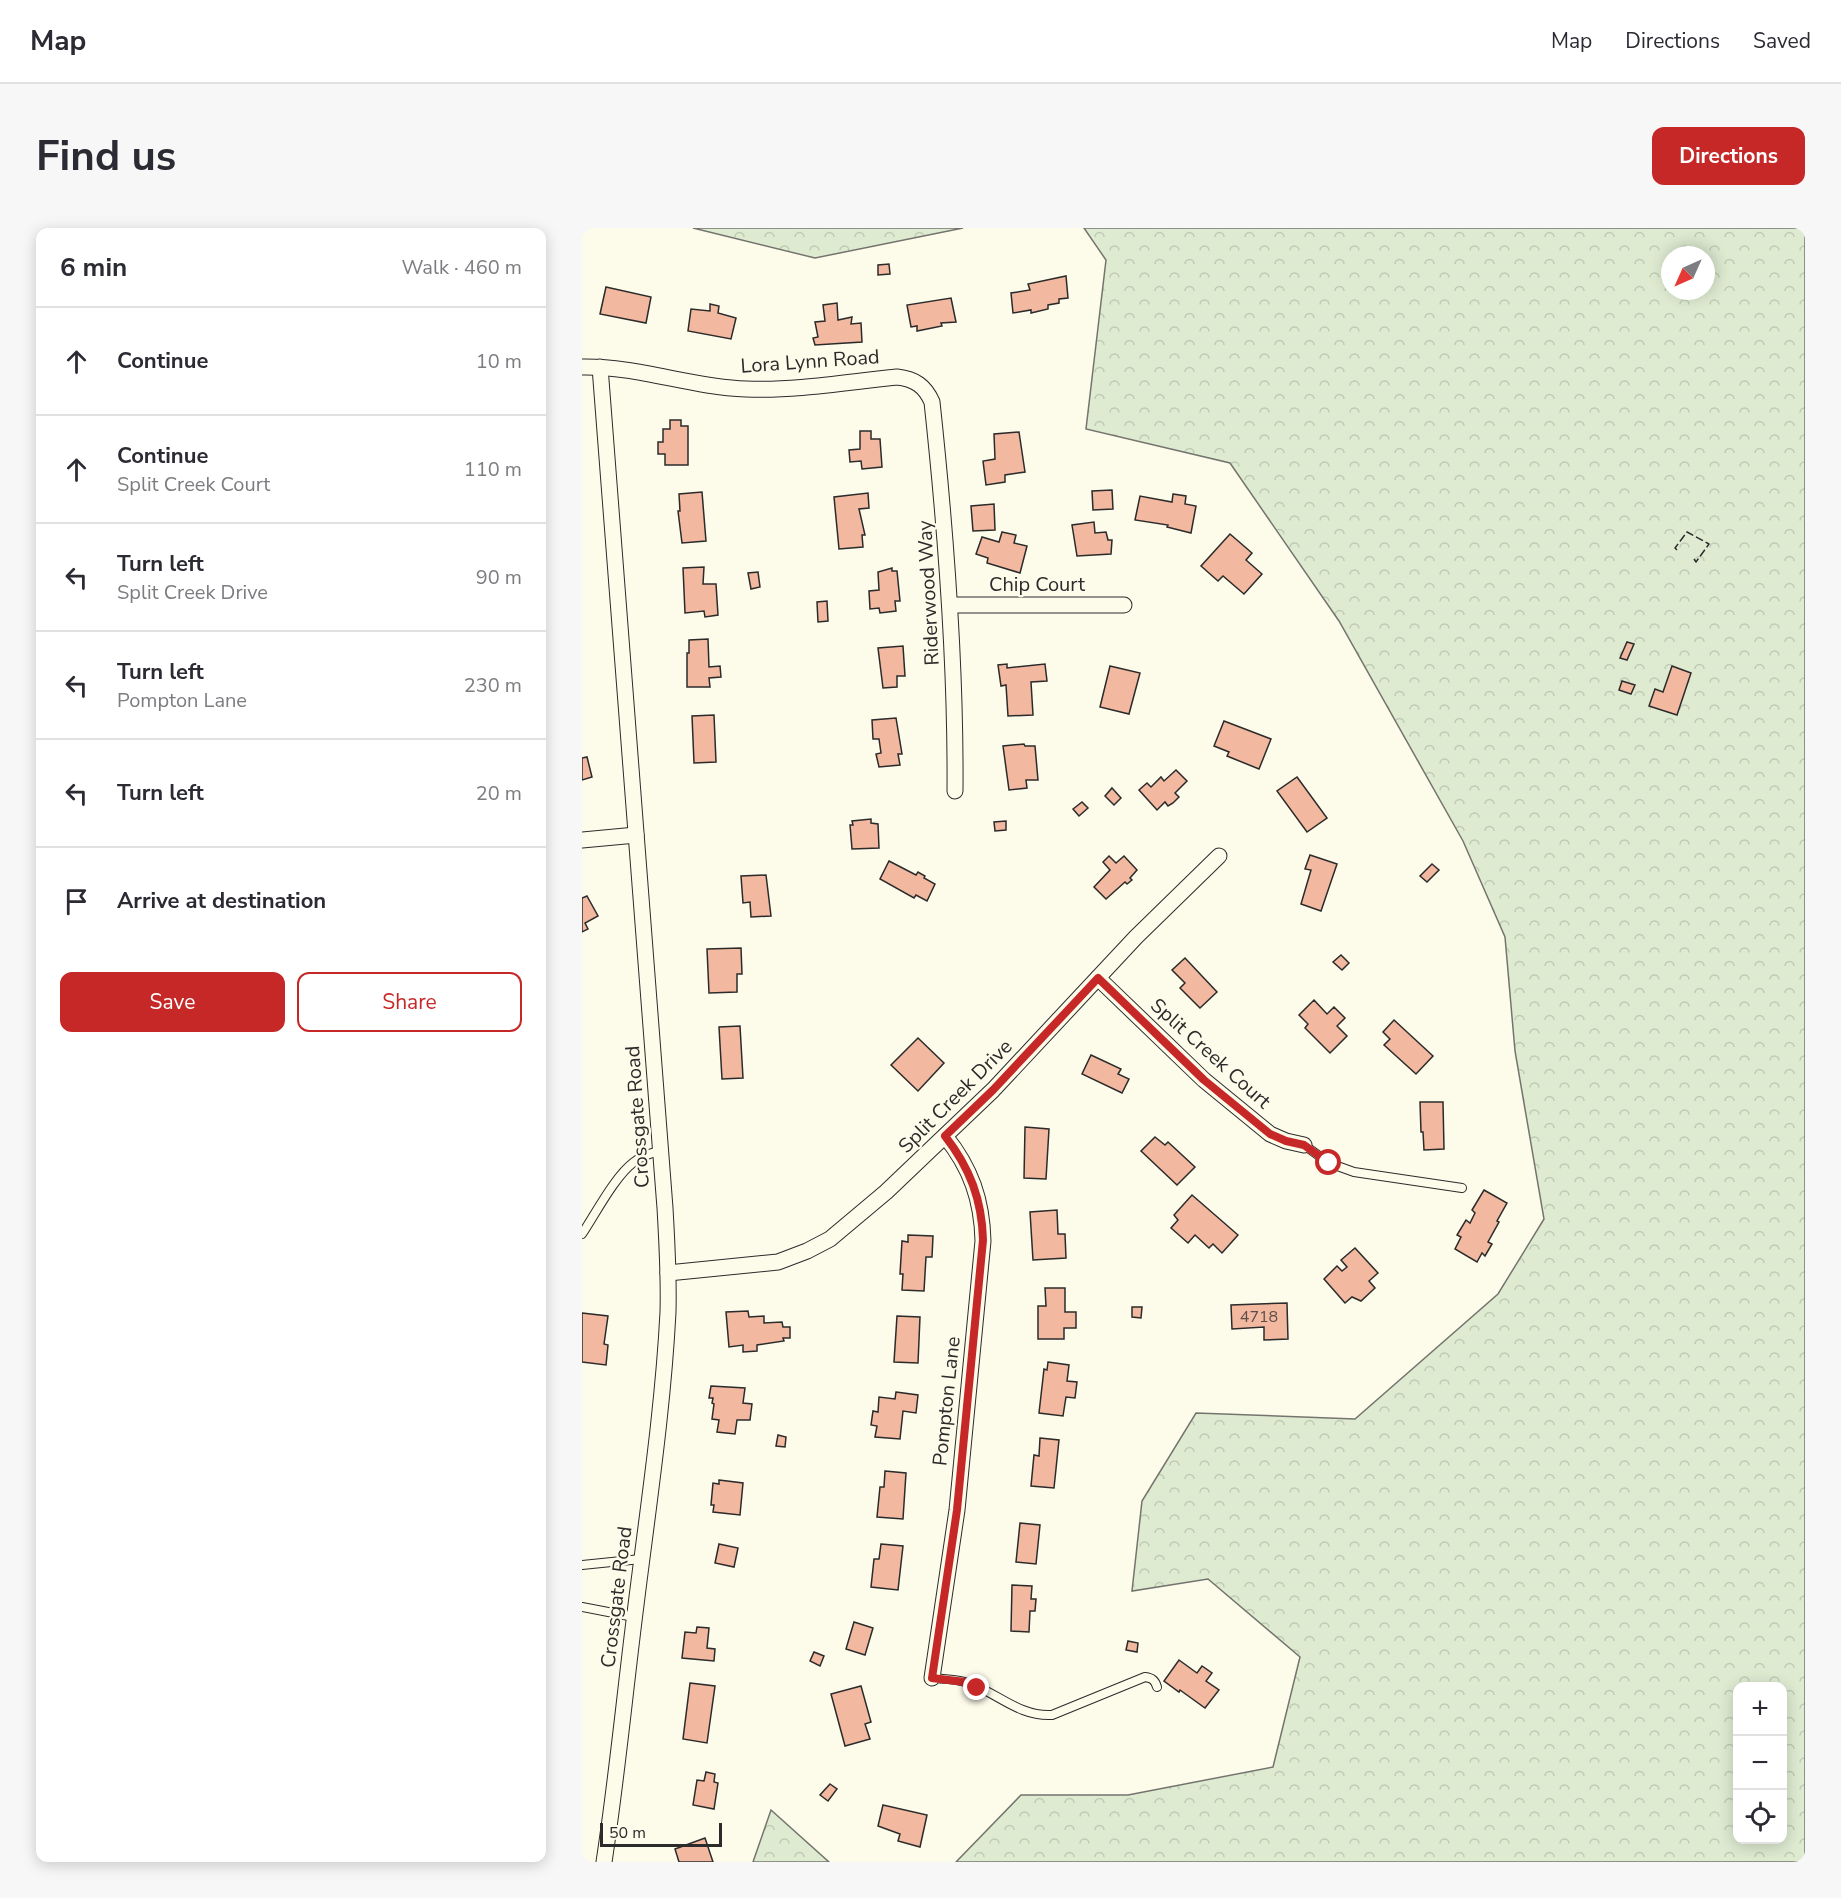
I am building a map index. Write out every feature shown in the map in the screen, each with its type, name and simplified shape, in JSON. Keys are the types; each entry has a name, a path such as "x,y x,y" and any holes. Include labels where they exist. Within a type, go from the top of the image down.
{"street":[{"name":"Lora Lynn Road","path":"582,367 633,370 706,385 745,389 784,389 897,377 909,378 919,383 929,394"},
{"name":"Crossgate Road","path":"600,367 665,1208 668,1273 665,1356 615,1795 604,1862"},
{"name":"Riderwood Way","path":"929,394 932,402 945,524 955,707 955,791"},
{"name":"Chip Court","path":"950,605 1124,605"},
{"path":"582,840 636,835"},
{"name":"Split Creek Drive","path":"668,1273 778,1262 830,1239 871,1206 993,1090 1136,937 1219,856"},
{"name":"Split Creek Court","path":"1098,978 1204,1080 1270,1134 1304,1145"},
{"name":"Pompton Lane","path":"932,1678 957,1510 983,1240 982,1217 969,1172 945,1136"}],"lane":[{"path":"1304,1145 1337,1168 1462,1188"},
{"path":"582,1234 622,1173 634,1161 660,1151"},
{"path":"582,1565 641,1559"},
{"path":"582,1607 634,1617"},
{"path":"932,1678 965,1682 1025,1712 1040,1716 1052,1716 1144,1677 1151,1678 1156,1682 1157,1687"}],"green space":[{"path":"693,228 963,228 815,258"},
{"path":"1084,228 1805,228 1805,1862 956,1862 1021,1795 1128,1795 1273,1767 1300,1657 1208,1579 1132,1591 1142,1501 1196,1413 1355,1419 1498,1294 1544,1219 1515,1051 1505,937 1463,841 1339,621 1230,463 1086,429 1106,260"},
{"path":"771,1810 829,1862 753,1862"}],"building":[{"path":"889,264 890,274 878,275 878,265"},
{"path":"1066,276 1068,298 1059,299 1059,303 1048,305 1048,309 1031,313 1031,310 1013,313 1011,293 1030,290 1028,284"},
{"path":"606,287 651,297 646,323 600,314"},
{"path":"951,298 956,322 941,323 942,326 917,331 917,326 911,327 907,305"},
{"path":"837,303 838,320 852,317 851,324 861,323 862,342 815,345 813,338 818,337 815,322 825,321 823,305"},
{"path":"710,304 719,306 718,313 736,318 731,339 688,331 691,309 710,311"},
{"path":"670,420 681,420 681,426 688,426 688,465 665,465 665,454 658,454 658,442 663,442 663,429 670,429"},
{"path":"860,431 871,431 871,439 880,439 882,467 862,469 861,461 850,462 849,450 860,449"},
{"path":"1019,432 1025,472 1005,475 1005,482 986,485 983,461 995,459 994,434"},
{"path":"1112,490 1113,509 1093,510 1092,491"},
{"path":"702,492 706,541 682,543 678,511 680,511 679,494"},
{"path":"868,493 869,508 859,509 865,535 862,535 863,547 839,549 834,497"},
{"path":"1173,494 1186,496 1185,504 1196,506 1191,533 1167,527 1168,525 1135,520 1140,496 1172,502"},
{"path":"994,504 995,530 973,531 971,506"},
{"path":"1094,522 1095,533 1106,532 1108,540 1112,540 1111,554 1077,556 1072,525"},
{"path":"1002,532 1016,535 1014,543 1027,546 1020,573 987,563 988,558 976,554 982,537 999,542"},
{"path":"1230,534 1252,553 1246,560 1262,574 1244,594 1223,576 1218,581 1201,566"},
{"path":"704,567 703,584 716,584 718,615 705,617 704,611 685,613 683,568"},
{"path":"892,568 892,571 897,571 900,601 895,601 896,611 880,613 879,608 870,609 869,591 879,590 878,572"},
{"path":"758,572 760,587 751,589 748,573"},
{"path":"827,601 828,621 818,622 817,602"},
{"path":"708,639 709,667 720,666 721,677 709,678 710,687 687,687 689,640"},
{"path":"1627,642 1634,644 1627,660 1620,658"},
{"path":"903,646 905,676 897,676 897,687 883,688 878,648"},
{"path":"1007,664 1007,668 1045,664 1047,681 1031,682 1033,715 1008,716 1006,685 1001,686 998,665"},
{"path":"1110,666 1140,673 1129,714 1100,707"},
{"path":"1672,666 1691,673 1677,715 1649,706 1655,689 1663,692"},
{"path":"1622,681 1635,685 1631,694 1619,690"},
{"path":"714,715 716,762 694,763 692,716"},
{"path":"896,718 902,754 898,754 900,765 879,767 876,754 881,753 879,739 873,739 872,720"},
{"path":"1224,721 1271,739 1259,769 1227,756 1229,752 1214,746"},
{"path":"1024,744 1035,746 1038,780 1026,780 1027,788 1009,790 1003,746"},
{"path":"587,757 592,777 582,780 582,758"},
{"path":"1176,770 1187,781 1175,793 1179,797 1173,803 1168,806 1165,802 1157,810 1139,790 1147,783 1151,787 1161,777 1164,781"},
{"path":"1297,777 1327,818 1307,832 1277,791"},
{"path":"1112,788 1121,798 1114,805 1105,796"},
{"path":"1082,802 1088,808 1079,816 1073,809"},
{"path":"871,819 871,823 878,824 879,848 852,849 850,825 853,825 852,821"},
{"path":"1006,821 1006,830 995,831 994,822"},
{"path":"1310,855 1337,864 1321,911 1301,904 1311,870 1305,869"},
{"path":"1109,856 1116,863 1124,856 1137,870 1130,878 1132,880 1127,884 1125,882 1106,899 1094,887 1110,870 1103,862"},
{"path":"889,861 916,875 918,872 935,884 927,901 916,895 914,898 880,879"},
{"path":"1432,864 1439,870 1427,882 1420,876"},
{"path":"766,875 771,916 751,917 750,902 743,903 741,876"},
{"path":"587,896 598,916 585,923 588,929 582,932 582,898"},
{"path":"741,948 742,974 737,974 737,992 709,993 707,949"},
{"path":"1341,955 1349,963 1342,970 1333,962"},
{"path":"1185,958 1217,992 1200,1008 1180,988 1185,983 1172,970"},
{"path":"1314,1000 1327,1014 1334,1007 1345,1018 1337,1026 1347,1036 1330,1053 1305,1028 1308,1024 1299,1015"},
{"path":"1394,1020 1433,1056 1416,1074 1384,1045 1390,1039 1383,1032"},
{"path":"740,1026 743,1078 722,1079 719,1027"},
{"path":"918,1038 944,1063 918,1091 891,1065"},
{"path":"1091,1055 1121,1069 1118,1074 1129,1079 1122,1093 1082,1074"},
{"path":"1420,1102 1443,1102 1444,1149 1424,1150"},
{"path":"1025,1127 1049,1129 1046,1179 1024,1178"},
{"path":"1155,1137 1165,1145 1168,1142 1195,1167 1177,1185 1141,1151"},
{"path":"1484,1190 1507,1203 1488,1242 1492,1244 1485,1256 1482,1253 1477,1262 1455,1249 1461,1237 1457,1235 1466,1220 1470,1223 1475,1213 1472,1210"},
{"path":"1192,1195 1238,1235 1222,1253 1213,1244 1209,1248 1195,1235 1188,1243 1171,1228 1178,1220 1174,1215"},
{"path":"1057,1210 1058,1234 1065,1234 1066,1258 1033,1260 1030,1212"},
{"path":"908,1235 933,1236 932,1257 926,1257 924,1291 902,1290 903,1274 900,1274 902,1241 908,1242"},
{"path":"1355,1248 1378,1273 1369,1281 1375,1288 1361,1301 1352,1297 1345,1303 1324,1279 1337,1266 1342,1271 1347,1267 1341,1260"},
{"path":"1045,1288 1065,1288 1065,1312 1076,1312 1076,1328 1064,1328 1064,1339 1038,1339 1038,1306 1046,1306"},
{"path":"1287,1303 1288,1339 1264,1340 1264,1327 1232,1329 1231,1305"},
{"path":"1132,1307 1142,1307 1141,1318 1132,1317"},
{"path":"748,1311 749,1317 764,1316 764,1323 782,1322 783,1327 790,1327 790,1338 757,1345 757,1351 743,1352 743,1345 729,1347 726,1312"},
{"path":"582,1313 608,1316 604,1344 608,1345 606,1365 582,1362"},
{"path":"897,1316 920,1317 918,1363 894,1362"},
{"path":"1048,1362 1069,1365 1067,1381 1077,1382 1075,1398 1066,1397 1063,1416 1039,1413 1044,1369 1047,1370"},
{"path":"711,1386 745,1388 743,1403 752,1404 750,1420 737,1420 735,1434 717,1432 719,1420 712,1419 714,1404 712,1403 713,1398 709,1398"},
{"path":"896,1392 918,1395 916,1413 903,1411 900,1439 875,1437 877,1426 871,1425 873,1411 878,1412 879,1397 895,1399"},
{"path":"778,1435 786,1437 785,1447 776,1446"},
{"path":"1040,1438 1059,1440 1054,1488 1031,1486 1034,1455 1039,1456"},
{"path":"885,1471 906,1473 903,1519 877,1517 880,1487 884,1487"},
{"path":"719,1480 743,1483 740,1515 713,1512 714,1505 711,1505 713,1483 719,1484"},
{"path":"1020,1523 1040,1525 1036,1564 1016,1562"},
{"path":"719,1544 738,1548 734,1567 715,1563"},
{"path":"881,1544 903,1546 898,1590 871,1587 874,1559 879,1559"},
{"path":"1012,1585 1032,1586 1031,1599 1036,1599 1035,1611 1030,1611 1029,1632 1011,1631"},
{"path":"854,1622 873,1628 865,1655 846,1649"},
{"path":"697,1627 709,1628 707,1648 715,1649 714,1661 682,1658 685,1632 696,1633"},
{"path":"1128,1641 1138,1643 1137,1652 1126,1650"},
{"path":"814,1652 824,1656 820,1666 810,1661"},
{"path":"1179,1660 1197,1673 1202,1666 1212,1673 1206,1681 1219,1690 1205,1708 1164,1681"},
{"path":"690,1683 715,1686 707,1743 683,1739"},
{"path":"861,1686 871,1722 865,1724 870,1739 845,1746 831,1694"},
{"path":"706,1772 715,1774 714,1782 718,1783 714,1809 693,1805 697,1780 704,1781"},
{"path":"830,1784 837,1789 828,1801 820,1795"},
{"path":"883,1805 927,1815 920,1847 898,1841 900,1834 878,1826"},
{"path":"705,1838 713,1862 679,1862 675,1849"}],"fence":[{"path":"1677,550 1675,548 1687,532 1709,544 1696,562 1694,559"}],"route":[{"path":"977,1688 965,1682 932,1678 957,1510 983,1240 982,1217 969,1172 945,1136 993,1090 1098,978 1204,1080 1270,1134 1304,1145 1329,1163"}]}
